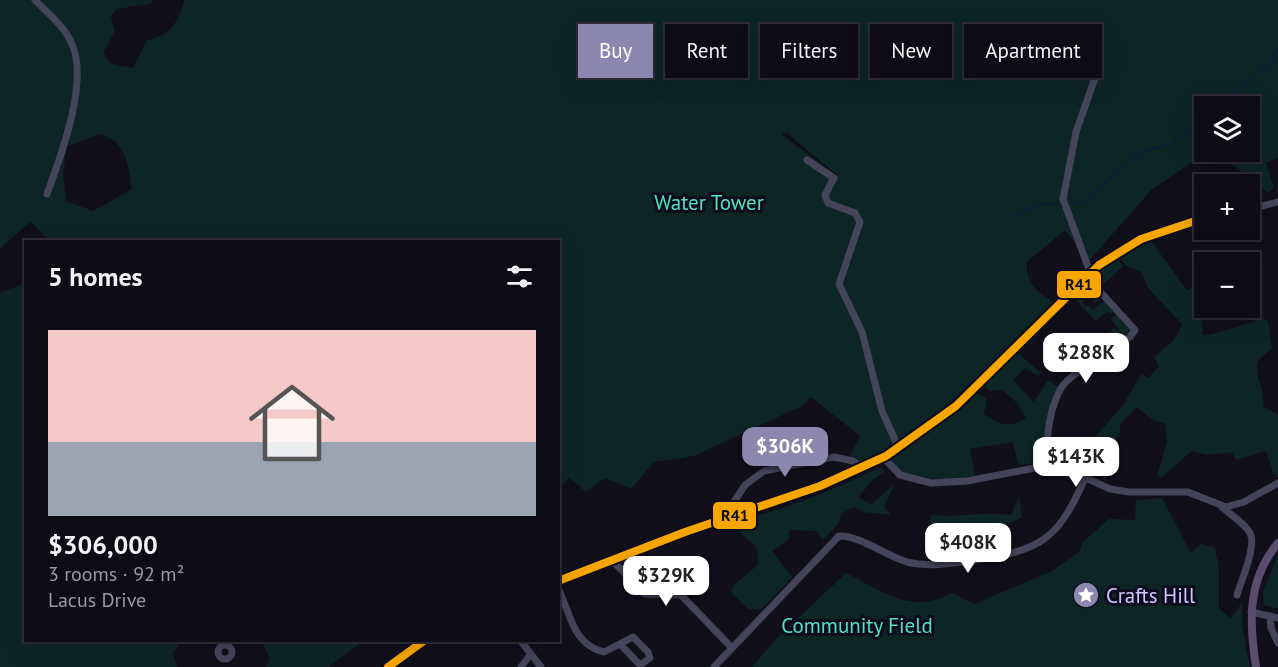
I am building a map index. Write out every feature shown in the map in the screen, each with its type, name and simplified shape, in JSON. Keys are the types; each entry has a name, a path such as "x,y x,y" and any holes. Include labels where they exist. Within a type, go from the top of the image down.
{"main road":[{"path":"1256,667 1251,612 1256,579 1278,543"}],"street":[{"path":"35,0 64,31 71,42 78,62 73,104 47,194"},
{"path":"1095,78 1076,132 1063,199 1088,274 1135,330 1062,387 1047,441 1047,453 1056,464 1105,487 1125,492 1188,492 1221,506 1248,531 1251,539 1237,595"},
{"path":"807,160 834,178 825,195 828,203 855,213 859,219 860,226 839,284 862,332 882,411 899,448"},
{"path":"1260,206 1278,202"},
{"path":"560,580 722,520 816,490 884,458 955,406 1088,274 1137,240 1194,221"},
{"path":"722,520 745,485 764,471 834,457 853,461 863,469"},
{"path":"884,458 900,475 931,483 948,484 1056,464"},
{"path":"714,667 835,539 842,536 855,538 899,559 925,565 960,563 1022,551 1043,541 1060,525 1071,510 1084,478"},
{"path":"1221,506 1237,504 1278,483"},
{"path":"612,560 644,594 681,595 732,648"},
{"path":"560,594 569,622 586,640 604,652 621,645"},
{"path":"1251,612 1278,618"},
{"path":"1270,616 1271,628 1278,643"},
{"path":"388,667 423,642"},
{"path":"521,642 541,667"},
{"path":"521,667 530,655"}],"green space":[{"name":"Water Tower","path":"0,0 154,0 149,4 116,9 111,17 115,32 103,52 111,64 133,68 147,40 161,35 177,21 184,0 1278,0 1278,158 1266,163 1274,188 1268,193 1260,187 1260,174 1244,174 1229,162 1260,162 1260,96 1194,96 1194,161 1151,190 1089,261 1065,230 1027,262 1028,276 1033,286 1053,302 964,390 916,429 863,463 849,458 860,436 811,397 802,406 694,456 654,462 631,489 605,478 586,492 569,478 560,487 560,240 48,240 31,222 0,248","holes":["787,133 837,176 781,134","99,134 115,142 121,148 127,163 132,189 93,211 66,201 63,173 67,147"]},
{"path":"1151,241 1187,290 1194,287 1194,318 1201,318 1203,321 1202,335 1222,332 1264,318 1268,322 1272,348 1257,362 1257,374 1263,393 1263,406 1278,415 1278,478 1273,473 1266,451 1236,460 1233,452 1208,455 1192,451 1162,477 1157,476 1167,442 1165,424 1151,419 1137,407 1121,423 1119,436 1113,444 1095,437 1123,405 1141,374 1148,378 1159,366 1154,357 1174,340 1182,324 1148,288 1141,272 1127,266 1119,258"},
{"path":"1117,258 1123,266 1101,287 1096,281 1097,274"},
{"path":"24,283 24,642 181,642 173,653 177,667 0,667 0,293"},
{"path":"1083,286 1092,288 1101,298 1095,303 1089,297 1082,303 1086,307 1088,305 1093,310 1105,300 1115,311 1111,314 1107,312 1095,321 1073,296"},
{"path":"1118,313 1131,331 1114,344 1107,336 1114,328 1123,336 1111,319"},
{"path":"1018,353 1041,373 1038,376 1025,368 1013,380 1034,402 1048,380 1058,387 1043,447 1036,463 1018,465 1013,442 970,449 975,476 965,479 932,481 911,477 893,467 892,461 895,456 977,393 987,398 984,414 995,421 1014,424 1026,418 1016,402 1002,390 991,391 983,386"},
{"path":"880,467 885,472 872,480 859,497 871,505 895,483 884,506 891,515 863,512 854,507 841,514 839,523 823,540 816,531 790,530 788,540 772,551 792,577 762,609 748,609 731,592 733,586 759,564 756,547 730,523 806,500"},
{"path":"1019,497 1022,518 1008,523 1003,528 994,523 947,540 930,532 931,515 1011,515"},
{"name":"Community Field","path":"1162,498 1191,553 1201,544 1215,548 1219,569 1219,608 1231,619 1242,602 1242,627 1250,667 752,667 775,640 846,573 886,593 910,601 923,602 952,593 974,604 1052,571 1080,551 1082,543 1109,519 1135,520 1136,500"},
{"path":"1278,555 1278,609 1264,605 1263,591"},
{"path":"262,642 362,642 328,667 266,667 270,659"}],"waterway":[{"path":"1230,96 1271,63 1278,48"},
{"path":"1071,204 1081,203 1141,152 1172,144 1194,125"},
{"path":"1012,218 1038,204 1058,204"}],"transit line":[{"name":"R41","path":"560,580 685,532 820,486 886,456 956,406 1099,265 1141,239 1194,221"},
{"name":"R41","path":"388,667 422,642"}],"place":[{"name":"Crafts Hill","path":"1086,595"}]}
